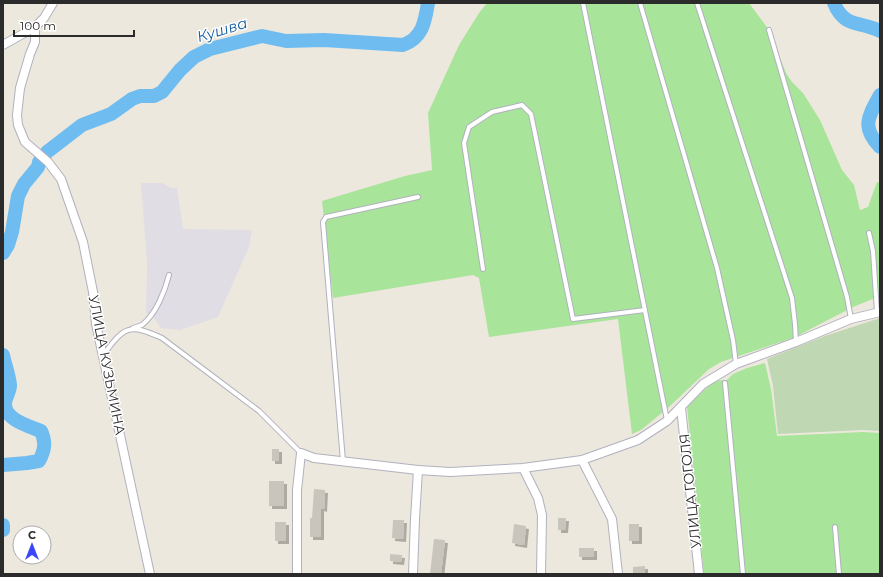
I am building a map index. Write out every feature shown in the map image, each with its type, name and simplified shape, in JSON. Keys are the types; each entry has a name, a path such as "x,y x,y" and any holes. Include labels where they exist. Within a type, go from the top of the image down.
{"street":[{"path":"3,45 35,27 44,18 53,3"},
{"name":"УЛИЦА КУЗЬМИНА","path":"35,27 35,42 20,88 17,115 18,125 25,142 48,162 61,179 83,242 91,282 96,324 104,355 150,574"},
{"path":"297,574 297,490 301,453 314,458 418,470 450,472 523,468 582,460 638,440 667,421 703,384 736,364 796,342 851,318 879,312"},
{"name":"УЛИЦА ГОГОЛЯ","path":"681,408 699,574"},
{"path":"582,460 612,519 618,574"},
{"path":"523,468 538,498 542,515 541,574"},
{"path":"413,574 418,470"}],"lane":[{"path":"582,3 667,421"},
{"path":"640,3 717,268 734,340 736,364"},
{"path":"697,3 792,298 796,324 796,342"},
{"path":"770,30 847,296 851,318"},
{"path":"483,269 464,143 469,127 492,112 522,105 531,114 574,319 644,310"},
{"path":"342,461 323,222 326,217 418,197"},
{"path":"869,233 873,251 879,312"},
{"path":"104,355 118,335 142,325 151,315 164,292 169,275"},
{"path":"132,329 145,331 162,338 218,379 259,411 301,453"},
{"path":"725,383 743,574"},
{"path":"835,527 839,574"}],"shaded area":[{"path":"141,183 162,183 171,188 177,188 183,229 252,230 249,247 218,317 180,330 161,328 153,316 146,313 147,264"}],"green space":[{"path":"487,3 749,3 769,30 786,73 792,82 803,93 820,120 842,170 854,185 860,210 868,207 877,182 880,183 880,296 853,307 795,337 721,362 709,369 669,407 641,430 632,434 618,319 489,337 479,278 473,275 333,298 322,201 405,176 432,170 428,113 459,45"},
{"path":"880,318 880,431 863,430 778,434 773,386 767,359 825,336"},
{"path":"765,363 771,389 777,436 863,432 880,433 880,574 704,574 687,407 714,381 727,380 733,374"}],"building":[{"path":"272,449 279,449 279,461 272,461"},
{"path":"269,481 284,481 284,506 269,506"},
{"path":"314,489 325,490 324,509 321,508 321,537 310,537 310,518 312,518"},
{"path":"558,518 566,518 565,530 558,530"},
{"path":"393,520 404,520 403,539 392,538"},
{"path":"275,522 286,522 286,541 275,541"},
{"path":"514,524 526,526 524,545 512,543"},
{"path":"629,524 639,524 639,541 629,541"},
{"path":"434,539 445,540 441,574 430,574"},
{"path":"579,548 594,548 594,557 579,557"},
{"path":"390,554 402,555 401,562 390,561"},
{"path":"645,566 645,574 633,574 633,567"}],"waterway":[{"name":"Кушва","path":"3,253 8,245 12,232 18,196 24,184 38,167 39,162 47,152 82,125 111,114 132,99 140,96 154,96 162,92 180,70 194,57 210,49 262,36 286,41 324,40 403,45 415,38 422,28 428,3"},
{"name":"Кушва","path":"834,3 843,17 853,23 880,31"},
{"name":"Кушва","path":"880,95 872,110 868,122 870,134 880,147"},
{"name":"Кушва","path":"3,355 10,385 5,402 6,410 18,422 41,431 44,439 44,450 39,461 3,465"},
{"name":"Кушва","path":"3,525 3,530"}]}
